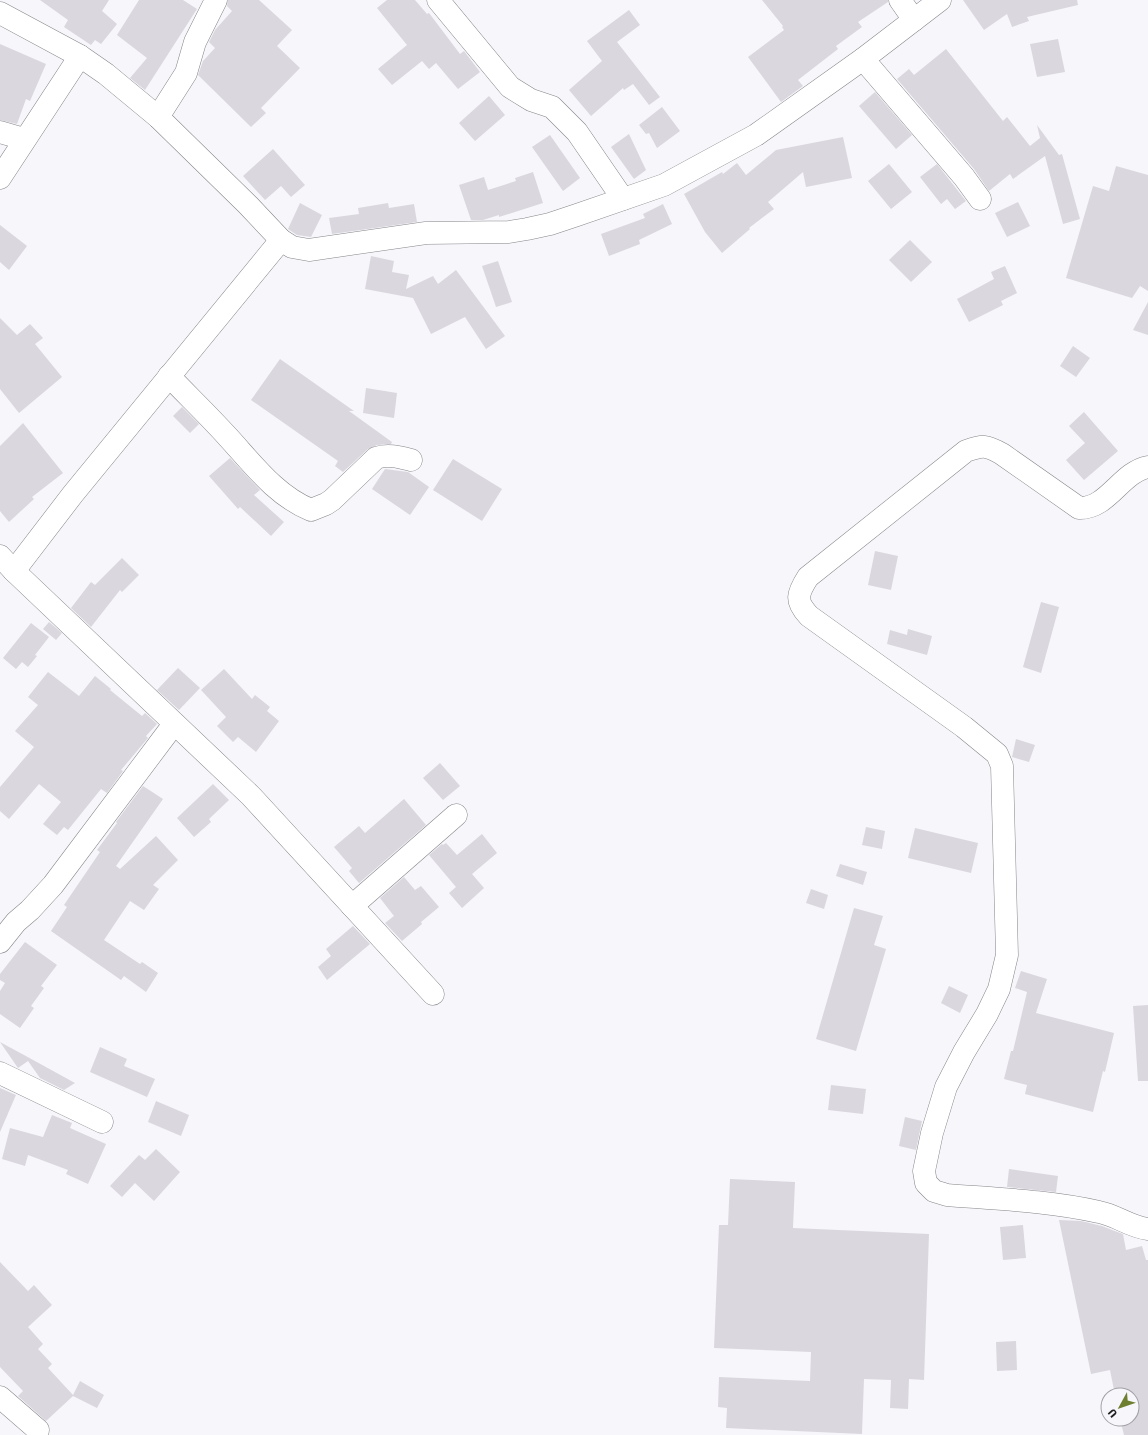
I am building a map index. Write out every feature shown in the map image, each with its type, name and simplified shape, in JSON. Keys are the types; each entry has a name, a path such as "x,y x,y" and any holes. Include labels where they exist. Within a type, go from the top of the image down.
{"street":[{"path":"158,117 186,73 194,42 216,0"},
{"path":"438,0 510,87 531,100 552,107 577,132 623,199"},
{"path":"900,0 914,20"},
{"path":"0,14 80,56 106,74 158,117 248,205 281,240 292,247 309,250 426,233 509,232 550,224 664,185 756,134 863,59 940,0"},
{"path":"0,178 24,139 80,56"},
{"path":"863,59 944,153 980,199"},
{"path":"0,132 24,139"},
{"path":"281,240 73,494 7,563 250,796 433,994"},
{"path":"169,376 276,488 301,506 311,510 332,500 376,458 389,456 411,460"},
{"path":"1148,467 1140,468 1096,504 1087,508 1079,508 1002,454 989,447 978,447 966,451 808,577 800,589 798,599 802,608 809,616 989,746 997,754 1002,766 1007,955 999,989 987,1014 964,1052 946,1087 932,1133 924,1171 926,1183 934,1191 948,1195 1046,1203 1101,1212 1139,1228 1148,1229"},
{"path":"0,942 16,922 30,910 53,885 174,724"},
{"path":"352,906 456,815"},
{"path":"0,1073 102,1122"},
{"path":"0,1397 38,1430"}],"building":[{"path":"40,0 109,0 102,11 117,24 101,44 95,40 91,45 64,27 68,20"},
{"path":"139,0 183,0 197,9 145,90 130,78 147,58 117,35"},
{"path":"228,0 259,0 292,30 277,46 300,68 261,108 266,113 251,127 198,75 203,61 215,48 209,42 215,30 232,11 227,6"},
{"path":"387,0 415,0 427,14 429,13 460,54 464,51 480,72 458,89 436,63 429,69 422,61 392,85 378,69 407,45 377,8"},
{"path":"762,0 888,0 888,2 858,22 862,27 836,46 838,49 798,80 803,86 781,102 748,57 784,30 782,27 783,26"},
{"path":"963,0 1077,0 1078,5 1027,17 1029,21 1012,27 1007,14 984,30"},
{"path":"629,10 640,25 617,42 660,97 649,105 633,84 624,90 623,88 591,116 569,90 602,61 587,41"},
{"path":"1058,39 1065,72 1037,77 1030,44"},
{"path":"0,44 46,64 30,101 26,99 17,124 0,120"},
{"path":"946,49 1003,121 1007,117 1030,146 1040,138 1037,125 1059,155 1062,154 1080,219 1063,224 1045,156 1013,179 1010,174 989,191 974,169 897,79 909,69 914,75"},
{"path":"875,92 912,135 896,149 859,106"},
{"path":"489,96 505,115 475,141 459,123"},
{"path":"662,107 680,131 657,148 649,133 646,134 639,125"},
{"path":"629,134 646,170 634,179 611,147"},
{"path":"550,135 580,178 563,191 532,147"},
{"path":"843,137 852,178 806,187 803,172 768,202 774,209 749,228 750,229 722,253 705,232 684,194 722,172 723,174 737,163 746,175 776,150"},
{"path":"273,149 305,185 291,197 281,186 265,200 243,176"},
{"path":"889,164 912,192 891,209 868,181"},
{"path":"937,164 966,201 955,209 947,199 941,204 920,177"},
{"path":"1116,166 1148,175 1148,291 1140,286 1132,298 1066,278 1093,186 1109,191"},
{"path":"533,172 543,203 499,217 499,215 483,220 471,220 459,185 484,177 488,190 516,181 515,178"},
{"path":"1018,202 1030,226 1007,237 995,213"},
{"path":"300,203 322,215 311,237 297,235 288,229"},
{"path":"388,203 389,208 414,204 417,222 332,234 329,218 359,214 358,208"},
{"path":"663,204 672,224 639,240 640,244 609,256 601,234 645,218 643,214"},
{"path":"0,225 27,246 9,270 0,262"},
{"path":"910,240 932,262 911,282 889,260"},
{"path":"371,256 394,261 392,272 409,275 406,289 433,276 438,284 456,270 505,336 486,349 465,317 431,334 413,298 365,289"},
{"path":"498,261 512,302 496,307 482,266"},
{"path":"1005,266 1017,293 1001,301 1003,305 969,322 957,299 994,279 991,272"},
{"path":"1148,302 1148,335 1133,330"},
{"path":"0,318 17,335 30,324 43,338 35,344 62,377 19,413 0,389"},
{"path":"1073,346 1090,358 1076,377 1060,366"},
{"path":"280,359 354,411 349,411 392,442 391,444 377,445 368,449 343,472 335,466 338,461 251,400"},
{"path":"366,388 397,393 394,418 363,413"},
{"path":"182,407 199,424 190,433 173,416"},
{"path":"1084,412 1118,451 1084,480 1066,460 1085,443 1069,426"},
{"path":"23,423 63,473 32,497 34,499 9,522 0,511 0,446"},
{"path":"230,458 260,490 254,495 284,522 271,536 240,507 238,509 209,476"},
{"path":"453,459 502,489 482,521 433,490"},
{"path":"385,469 408,472 429,487 410,515 372,489"},
{"path":"875,551 898,556 891,590 868,585"},
{"path":"122,558 139,575 122,592 120,590 91,627 71,608 91,582 95,585"},
{"path":"1041,602 1059,607 1041,673 1023,667"},
{"path":"49,622 62,633 56,640 43,629"},
{"path":"31,623 49,637 28,667 22,662 16,669 3,658"},
{"path":"908,629 932,636 927,655 887,644 890,630 907,635"},
{"path":"178,668 200,688 179,710 157,690"},
{"path":"224,669 252,699 255,695 270,707 267,711 279,721 256,752 238,737 233,742 217,726 226,717 201,690"},
{"path":"48,672 79,696 95,676 142,716 145,713 157,724 146,736 148,738 121,770 123,771 107,793 101,789 68,830 64,827 57,835 43,824 61,802 39,784 9,819 0,811 0,787 34,747 15,731 38,705 28,697"},
{"path":"1016,739 1035,745 1029,762 1012,757"},
{"path":"440,763 460,786 443,800 423,778"},
{"path":"213,784 229,800 209,819 211,822 194,837 177,818"},
{"path":"143,786 163,799 116,866 120,869 156,836 178,860 153,885 159,889 144,910 130,901 104,940 140,964 142,962 158,973 146,992 124,976 121,980 51,931 67,907 64,905 100,852 97,850"},
{"path":"404,799 426,825 359,883 349,871 352,868 334,847 359,826 365,833"},
{"path":"866,827 885,831 882,849 862,845"},
{"path":"915,828 978,843 971,873 908,858"},
{"path":"482,834 497,853 472,874 484,888 462,908 449,893 456,887 429,855 442,844 443,845 446,843 457,855"},
{"path":"840,864 867,872 863,885 836,876"},
{"path":"404,877 415,890 421,886 439,907 402,941 385,923 394,916 380,898"},
{"path":"811,889 828,895 824,909 806,903"},
{"path":"854,908 883,916 874,945 886,949 856,1051 816,1039"},
{"path":"353,926 370,944 327,980 318,967 331,956 326,949"},
{"path":"25,942 57,965 41,986 44,988 31,1006 34,1008 20,1028 0,1014 0,991 5,983 0,980 0,974"},
{"path":"1021,971 1047,979 1036,1013 1114,1033 1105,1072 1103,1071 1093,1112 1025,1094 1027,1085 1004,1079 1011,1051 1013,1051 1027,992 1015,988"},
{"path":"949,986 968,995 960,1013 941,1003"},
{"path":"1148,1005 1148,1081 1138,1081 1133,1006"},
{"path":"0,1042 75,1083 64,1090 40,1078 28,1061 18,1068"},
{"path":"100,1047 127,1059 124,1066 155,1079 147,1097 90,1072"},
{"path":"831,1085 866,1089 863,1114 828,1110"},
{"path":"0,1088 16,1095 0,1132"},
{"path":"156,1101 189,1115 181,1136 148,1122"},
{"path":"52,1115 72,1123 70,1128 106,1144 88,1184 66,1174 68,1170 28,1155 25,1166 2,1159 10,1128 43,1137"},
{"path":"905,1117 922,1121 916,1150 899,1146"},
{"path":"156,1149 180,1172 154,1201 135,1183 122,1197 110,1186 139,1155 145,1160"},
{"path":"1009,1169 1058,1176 1056,1192 1007,1187"},
{"path":"730,1179 795,1182 793,1228 929,1234 924,1380 909,1379 908,1409 890,1408 891,1380 864,1379 862,1434 726,1428 727,1408 718,1407 719,1377 810,1381 811,1352 714,1348 719,1225 728,1225"},
{"path":"1059,1220 1081,1221 1102,1226 1123,1234 1126,1250 1142,1246 1146,1260 1148,1260 1148,1435 1124,1435 1122,1427 1140,1427 1140,1387 1113,1387 1110,1370 1091,1374"},
{"path":"1023,1225 1026,1258 1003,1260 1000,1227"},
{"path":"0,1262 28,1291 34,1285 52,1305 28,1327 43,1344 38,1349 52,1364 48,1368 73,1395 80,1381 104,1395 97,1408 73,1396 46,1421 18,1396 23,1391 0,1367"},
{"path":"1016,1341 1017,1370 997,1371 996,1342"}]}
